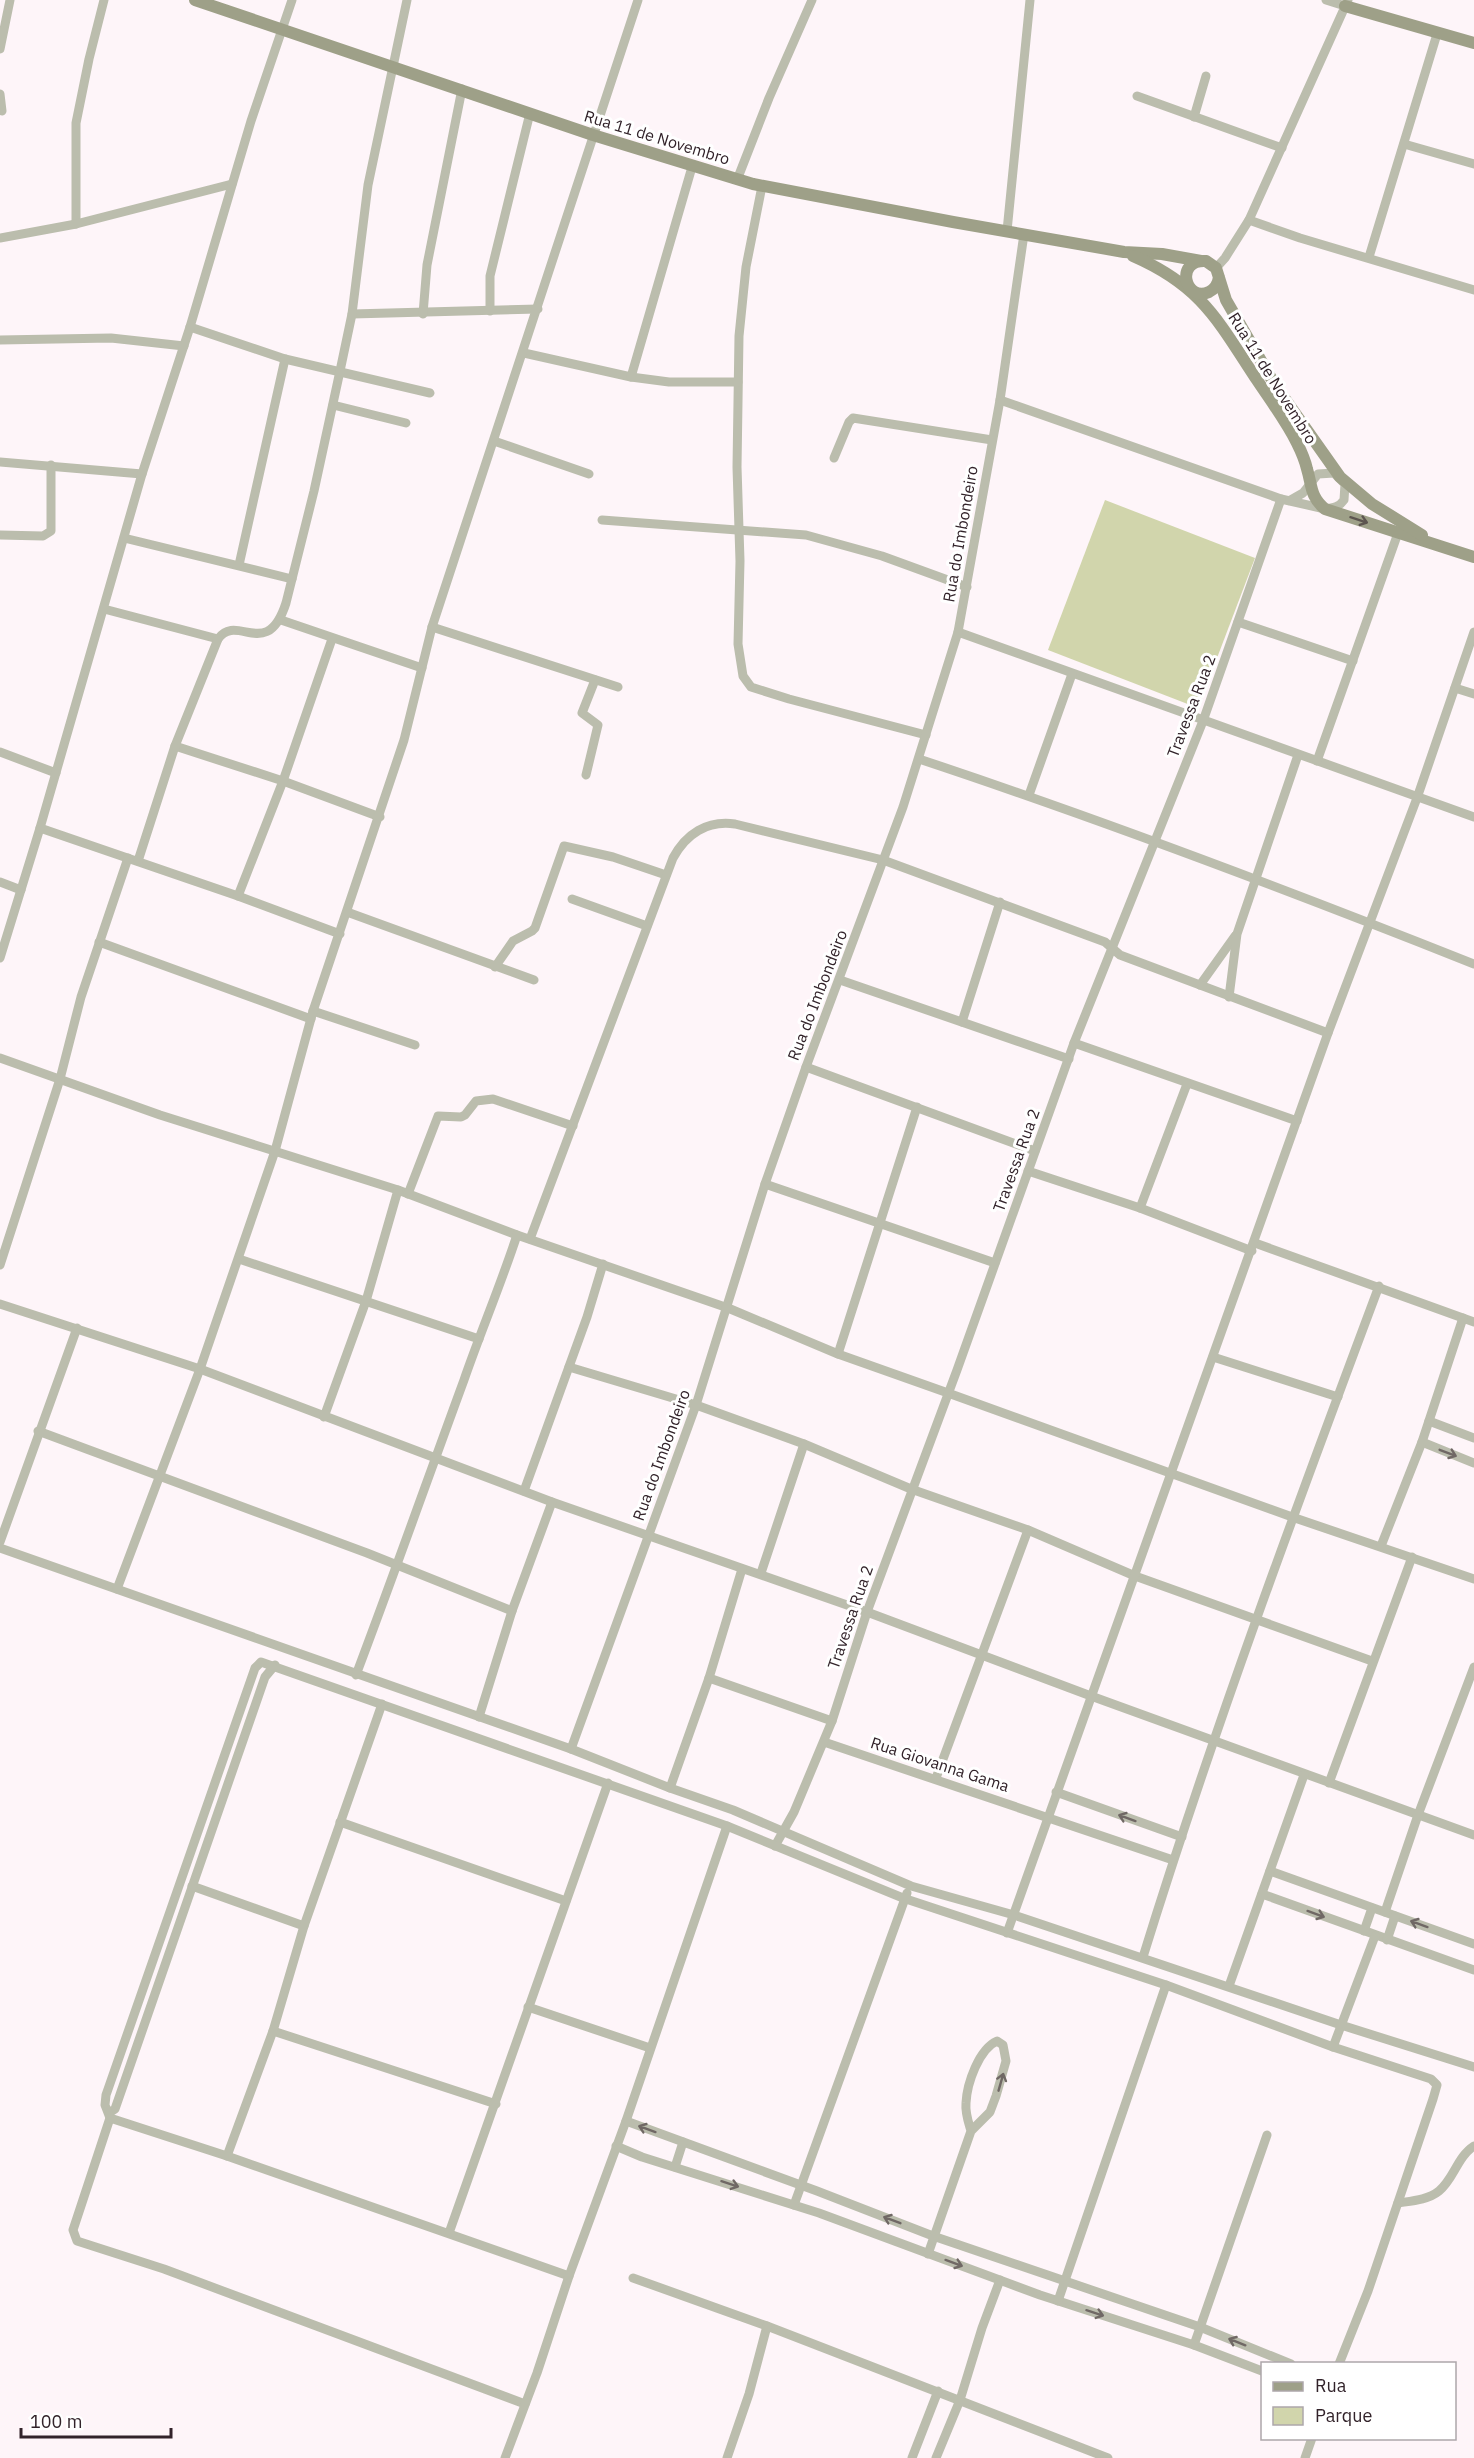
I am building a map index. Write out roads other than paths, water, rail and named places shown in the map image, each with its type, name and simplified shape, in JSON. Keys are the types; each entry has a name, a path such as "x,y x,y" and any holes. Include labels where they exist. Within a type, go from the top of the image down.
{"main road":[{"name":"Rua 11 de Novembro","path":"195,0 592,135 737,180 857,206 1124,252 1161,254 1206,261 1217,272 1226,300 1247,339 1311,439 1340,477 1372,504 1438,546"},
{"path":"1346,3 1437,34 1474,43"},
{"name":"Rua 11 de Novembro","path":"1124,252 1162,269 1192,291 1217,319 1297,443 1314,498 1325,509 1474,557"},
{"path":"1201,261 1195,262 1187,270 1186,282 1192,291 1202,294 1212,291 1217,272"}],"street":[{"path":"0,49 10,0"},
{"path":"76,224 76,123 88,59 104,0"},
{"path":"0,958 142,474 292,0"},
{"path":"138,861 176,746 223,632 232,630 263,634 280,620 314,491 352,314 368,185 407,0"},
{"path":"117,1589 200,1369 275,1151 312,1015 381,817 404,740 432,627 524,353 592,135 638,0"},
{"path":"737,180 769,98 812,0"},
{"path":"1007,231 1030,0"},
{"path":"1217,272 1249,220 1346,3 1326,0"},
{"path":"1369,257 1437,34"},
{"path":"1194,117 1206,76"},
{"path":"423,314 427,265 462,89"},
{"path":"0,94 2,111"},
{"path":"1137,96 1282,148"},
{"path":"490,311 490,276 530,113"},
{"path":"1404,144 1474,164"},
{"path":"631,377 692,167"},
{"path":"0,238 76,224 232,184"},
{"path":"762,186 742,293 737,467 740,531 738,644 740,664 746,682 751,687 926,735"},
{"path":"1249,220 1300,238 1474,290"},
{"name":"Rua do Imbondeiro","path":"571,1749 696,1405 765,1184 919,759 958,632 1000,400 1024,234"},
{"path":"352,314 423,314 538,309"},
{"path":"190,327 285,359 430,393"},
{"path":"0,340 111,338 184,346"},
{"path":"524,353 631,377 669,382 738,382"},
{"path":"239,566 285,359"},
{"path":"1000,400 1285,500 1325,509 1337,507 1344,500 1346,489 1340,477 1334,473 1325,472 1318,474 1303,493 1285,500"},
{"path":"333,405 406,423"},
{"path":"834,458 849,422 853,418 993,440"},
{"path":"494,441 589,474"},
{"path":"0,462 142,474"},
{"path":"0,535 43,536 51,531 51,465"},
{"name":"Travessa Rua 2","path":"775,1846 794,1812 832,1721 867,1612 1074,1042 1203,721 1285,500"},
{"path":"602,520 777,532 831,540 967,587"},
{"path":"1317,761 1398,533"},
{"path":"124,538 292,579"},
{"path":"104,609 219,639"},
{"path":"280,620 422,668"},
{"path":"1238,622 1353,661"},
{"path":"432,627 618,687"},
{"path":"958,632 1474,817"},
{"path":"1007,1933 1328,1034 1417,798 1474,632"},
{"path":"238,896 283,781 332,639"},
{"path":"1029,795 1072,674"},
{"path":"586,775 598,724 582,713 595,680"},
{"path":"1455,688 1474,694"},
{"path":"176,746 283,781 381,817"},
{"path":"0,753 56,773"},
{"path":"1229,997 1237,934 1298,755"},
{"path":"919,759 1029,795 1255,877 1474,964"},
{"path":"530,1239 666,875 680,846 688,836 701,828 726,823 883,861 1105,942 1120,955 1328,1034"},
{"path":"40,828 238,896 340,934"},
{"path":"495,967 513,941 532,932 535,928 564,846 613,857 666,875"},
{"path":"0,1265 60,1080 81,998 128,858"},
{"path":"0,882 21,890"},
{"path":"572,899 647,926"},
{"path":"962,1022 1000,902"},
{"path":"347,912 534,980"},
{"path":"1200,986 1237,934"},
{"path":"99,942 312,1015 415,1045"},
{"path":"840,980 1069,1059"},
{"path":"1074,1042 1187,1084 1297,1121"},
{"path":"0,1058 60,1080 398,1190 517,1235 728,1308 838,1354 1295,1518 1474,1579"},
{"path":"806,1067 1035,1151"},
{"path":"1140,1208 1187,1084"},
{"path":"408,1194 438,1116 461,1117 476,1101 493,1099 573,1126"},
{"path":"838,1354 917,1107"},
{"path":"1028,1171 1253,1247 1379,1286 1474,1322"},
{"path":"765,1184 995,1263"},
{"path":"324,1417 366,1301 398,1190"},
{"path":"356,1674 398,1565 517,1235"},
{"path":"239,1259 479,1339"},
{"path":"524,1491 603,1264"},
{"path":"1143,1957 1173,1860 1255,1619 1295,1518 1379,1286"},
{"path":"0,1304 200,1369 552,1502 742,1569 761,1573 1474,1835"},
{"path":"1381,1546 1422,1442 1463,1318"},
{"path":"0,1542 38,1431 77,1328"},
{"path":"1213,1357 1338,1397"},
{"path":"569,1367 696,1405 804,1444 911,1489 1028,1530 1135,1576 1372,1661"},
{"path":"1429,1421 1474,1438"},
{"path":"38,1431 398,1565 512,1611"},
{"path":"1422,1442 1474,1463"},
{"path":"761,1573 804,1444"},
{"path":"479,1718 512,1611 552,1502"},
{"path":"936,1778 1028,1530"},
{"path":"0,1548 571,1749 733,1810 911,1886 1014,1915 1341,2025 1474,2067"},
{"path":"1329,1783 1412,1557"},
{"path":"670,1788 709,1678 742,1569"},
{"path":"569,2276 110,2116 105,2105 106,2095 255,1668 261,1662 275,1665 727,1826 903,1898 1166,1985 1333,2046 1428,2077 1437,2085 1368,2291 1340,2362"},
{"path":"275,1665 265,1677 115,2109 110,2116 73,2230 77,2241 164,2269 525,2404"},
{"path":"1385,1912 1418,1815 1470,1694 1474,1667"},
{"path":"709,1678 832,1721"},
{"path":"227,2156 273,2031 304,1926 382,1704"},
{"name":"Rua Giovanna Gama","path":"824,1742 1173,1860"},
{"path":"1228,1986 1304,1774"},
{"path":"448,2233 496,2104 608,1783"},
{"path":"1056,1792 1182,1838"},
{"path":"340,1822 566,1901"},
{"path":"505,2458 626,2121 727,1826"},
{"path":"1270,1871 1474,1944"},
{"path":"192,1886 304,1926"},
{"path":"794,2205 903,1898 911,1886"},
{"path":"1262,1894 1474,1970"},
{"path":"1364,1931 1372,1908"},
{"path":"1387,1940 1395,1916"},
{"path":"1333,2046 1375,1936"},
{"path":"1058,2301 1166,1985"},
{"path":"528,2007 650,2048"},
{"path":"273,2031 496,2104"},
{"path":"928,2254 971,2131 990,2112 1002,2079 1006,2061 1003,2045 997,2041 989,2044 983,2053 971,2082 966,2101 966,2117 971,2131"},
{"path":"626,2121 933,2236 1200,2327 1286,2362"},
{"path":"1194,2345 1267,2135"},
{"path":"675,2167 683,2142"},
{"path":"616,2146 794,2205 1058,2301 1194,2345 1261,2370"},
{"path":"1398,2203 1425,2198 1438,2192 1456,2164 1474,2146"},
{"path":"633,2278 767,2326 1108,2458"},
{"path":"936,2458 960,2400 982,2328 1000,2280"},
{"path":"727,2458 749,2394 767,2326"},
{"path":"912,2458 938,2391"},
{"path":"1305,2458 1312,2440"}]}
